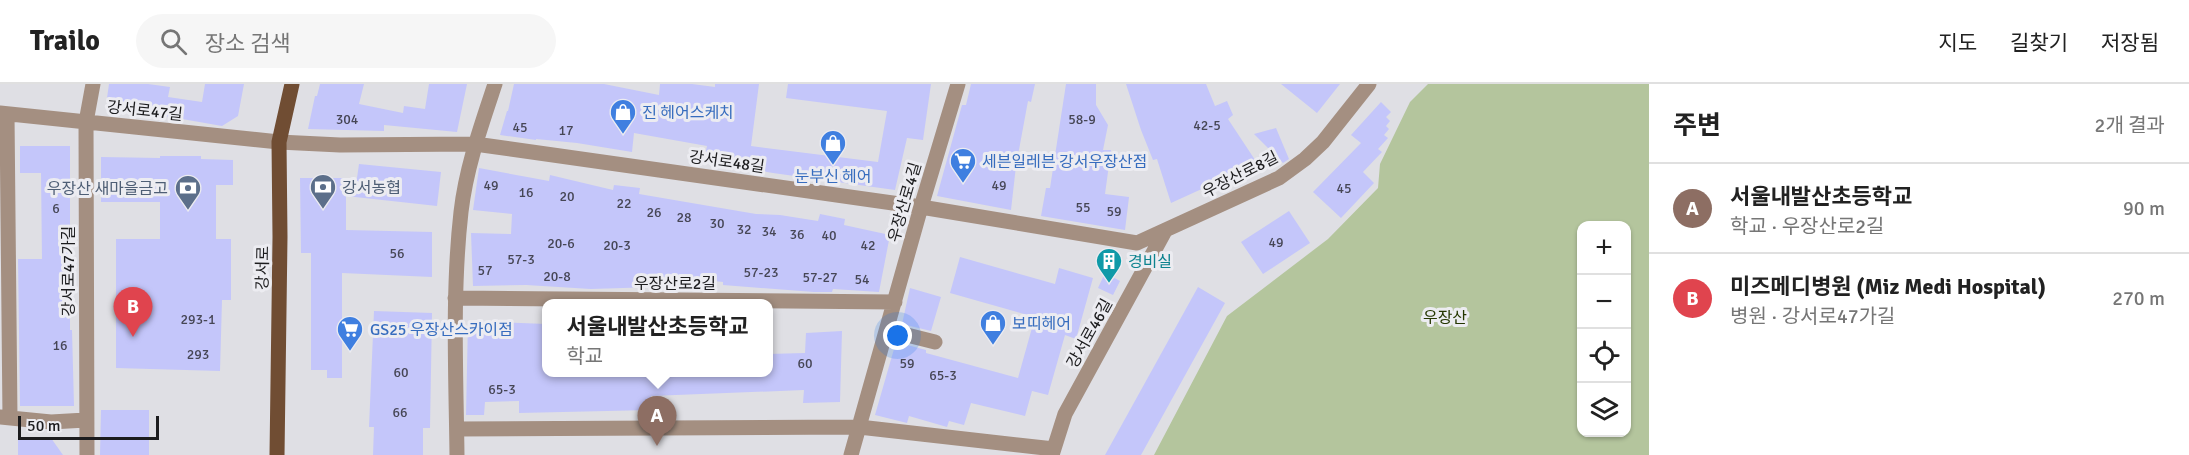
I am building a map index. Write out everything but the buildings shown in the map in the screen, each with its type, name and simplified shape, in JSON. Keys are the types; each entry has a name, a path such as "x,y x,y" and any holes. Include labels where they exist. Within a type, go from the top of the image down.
{"main road":[{"name":"강서로","path":"277,455 279,142 292,84"}],"street":[{"name":"강서로47가길","path":"87,455 86,122 93,84"},
{"path":"457,455 455,298 461,211 475,144 495,84"},
{"name":"우장산로4길","path":"851,455 958,84"},
{"name":"우장산로8길","path":"1165,231 1279,178 1323,142 1369,84"},
{"name":"강서로47길","path":"5,417 4,113 279,142"},
{"name":"강서로48길","path":"279,142 352,145 475,144 921,207 1137,243 1165,231"},
{"name":"강서로46길","path":"1053,452 1065,414 1165,231"},
{"name":"우장산로2길","path":"455,298 565,299"},
{"name":"우장산로2길","path":"773,301 895,302"},
{"path":"887,330 934,342"},
{"path":"5,417 51,422 87,420"},
{"path":"457,429 859,427 1053,452"}],"green space":[{"name":"우장산","path":"1428,84 1649,84 1649,455 1154,455 1227,316 1328,239 1378,188 1380,164 1410,102"}],"place":[{"name":"진 헤어스케치","path":"623,135"},
{"name":"눈부신 헤어","path":"833,166"},
{"name":"세븐일레븐 강서우장산점","path":"963,184"},
{"name":"강서농협","path":"323,210"},
{"name":"우장산 새마을금고","path":"188,211"},
{"name":"경비실","path":"1109,284"},
{"name":"미즈메디병원 (Miz Medi Hospital)","path":"133,337"},
{"name":"보띠헤어","path":"993,346"},
{"name":"GS25 우장산스카이점","path":"350,352"},
{"name":"서울내발산초등학교","path":"657,446"}]}
